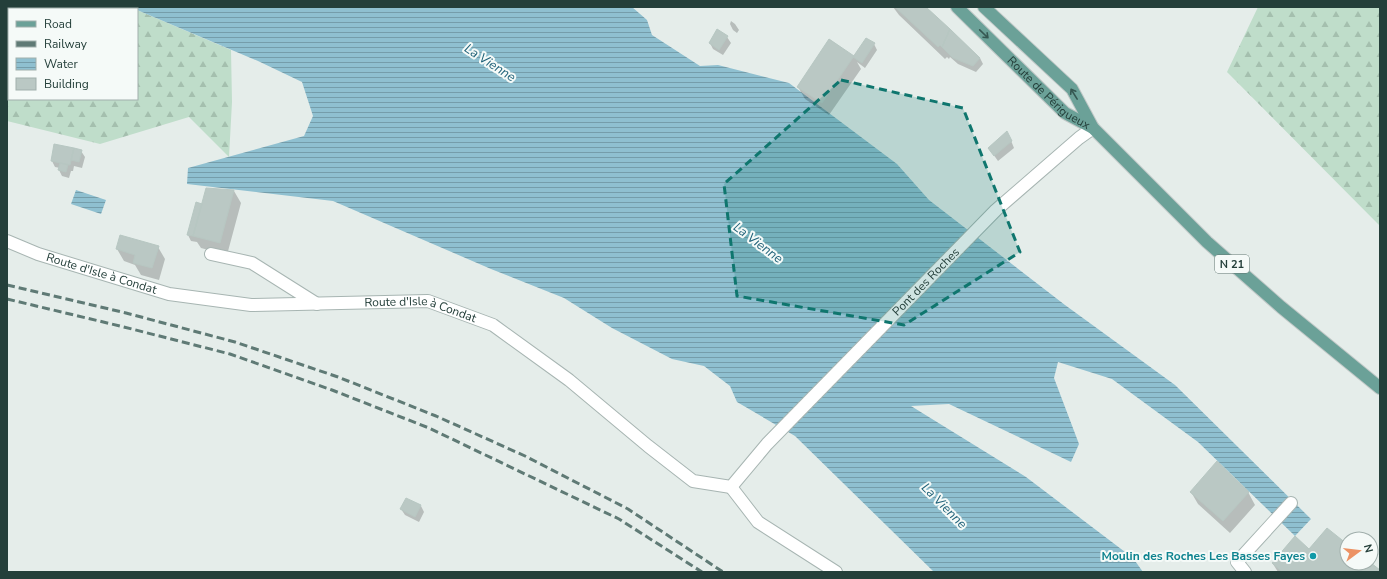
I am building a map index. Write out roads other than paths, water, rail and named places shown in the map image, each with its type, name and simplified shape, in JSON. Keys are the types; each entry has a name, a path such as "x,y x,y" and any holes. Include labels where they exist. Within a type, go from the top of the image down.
{"main road":[{"name":"Route de Périgueux","path":"956,7 1065,113 1094,128"},
{"name":"Route de Périgueux","path":"984,7 1072,89 1094,128"},
{"name":"N 21","path":"1094,128 1207,242 1281,307 1380,388"}],"street":[{"name":"Pont des Roches","path":"731,487 767,444 996,210 1079,138 1094,128"},
{"name":"Route d'Isle à Condat","path":"7,241 38,254 169,294 251,305 428,301 493,325 569,380 648,446 693,481 731,487"},
{"path":"211,254 252,263 317,304"},
{"path":"731,487 758,522 836,572"},
{"path":"1245,572 1237,562 1291,503"}],"water":[{"name":"La Vienne","path":"130,7 632,7 647,20 652,35 700,66 718,65 789,83 897,164 929,200 1065,305 1175,385 1311,519 1295,536 1198,442 1112,379 1058,362 1054,378 1079,444 1071,462 949,404 911,406 1026,477 1133,558 1143,572 934,572 795,436 737,402 730,386 704,366 672,359 612,328 564,298 491,269 333,201 187,184 188,168 304,136 313,116 302,82 258,61 138,10 138,8"},
{"path":"76,190 106,200 101,214 71,204"}],"railway":[{"path":"7,285 126,313 235,342 338,377 436,416 525,456 628,509 723,572"},
{"path":"7,299 230,354 332,390 429,428 619,519 702,572"}],"place":[{"name":"Moulin des Roches Les Basses Fayes","path":"1313,556"}]}
